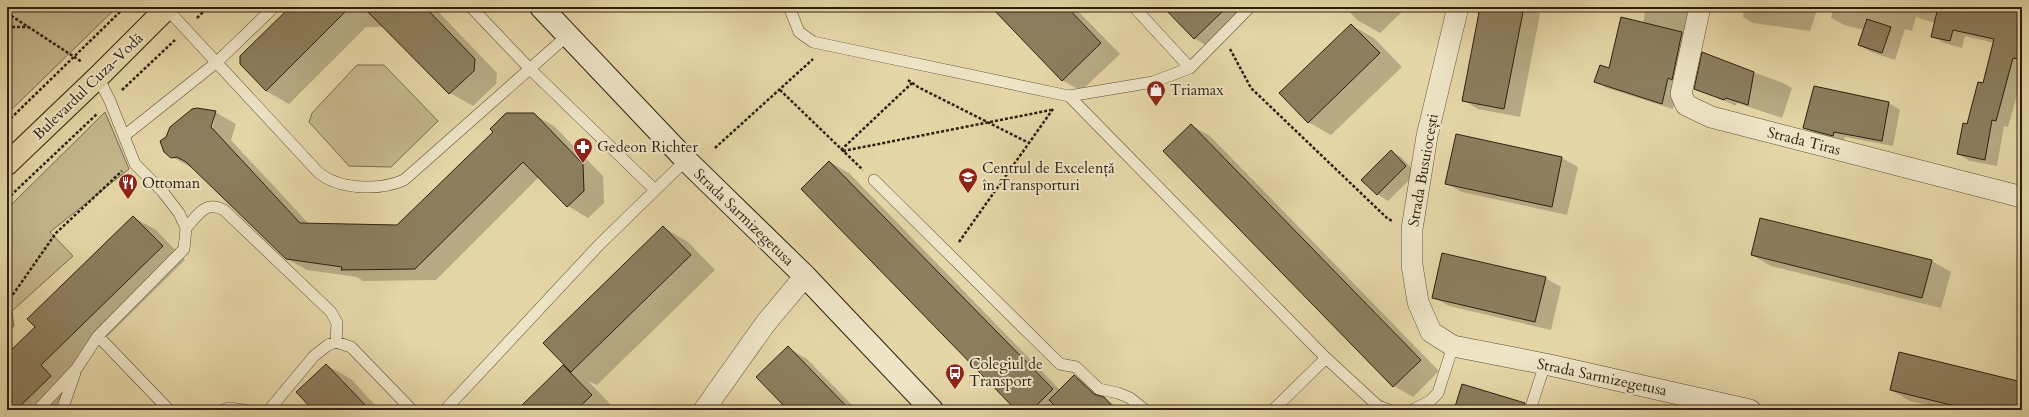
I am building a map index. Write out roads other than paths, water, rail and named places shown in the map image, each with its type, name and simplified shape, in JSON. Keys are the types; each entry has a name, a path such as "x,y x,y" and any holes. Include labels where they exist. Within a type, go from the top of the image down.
{"main road":[{"name":"Bulevardul Cuza-Vodă","path":"7,164 98,77 167,8"},
{"name":"Strada Sarmizegetusa","path":"542,8 686,160 805,276 932,410"}],"street":[{"name":"Strada Busuiocești","path":"1431,332 1418,302 1412,265 1412,229 1427,136 1458,7"},
{"name":"Strada Tiras","path":"1700,7 1681,94 1686,105 1694,110 1742,126 2022,197"},
{"path":"704,410 765,324 805,276"},
{"name":"Strada Sarmizegetusa","path":"1431,332 1453,346 1545,364 1750,410"}],"lane":[{"path":"124,136 217,62 274,7"},
{"path":"471,7 530,69 655,190"},
{"path":"789,7 799,32 813,42 1065,96 1153,82 1190,68 1250,7"},
{"path":"1134,7 1190,68"},
{"path":"167,8 276,129 325,178 344,185 384,187 404,180 568,35"},
{"path":"38,410 76,368 98,336 184,249 187,239 186,228 179,213 162,191 135,164 110,101 98,77"},
{"path":"1065,96 1326,358 1378,406 1389,410"},
{"path":"445,410 599,245 686,160"},
{"path":"874,180 1060,364 1076,367 1099,389 1118,393 1130,398 1145,410"},
{"path":"186,228 208,206 217,206 224,210 331,312 337,323 336,342"},
{"path":"98,336 168,410"},
{"path":"269,410 314,356 328,345 336,342 351,347 412,410"},
{"path":"1412,410 1430,401 1438,393 1453,346"},
{"path":"1273,410 1326,358"},
{"path":"1530,410 1545,364"},
{"path":"62,410 76,368"},
{"path":"223,410 229,408 244,410"}],"place":[{"name":"Triamax","path":"1156,107"},
{"name":"Gedeon Richter","path":"583,164"},
{"name":"Centrul de Excelență în Transporturi","path":"968,194"},
{"name":"Ottoman","path":"128,200"},
{"name":"Colegiul de Transport","path":"955,390"}]}
